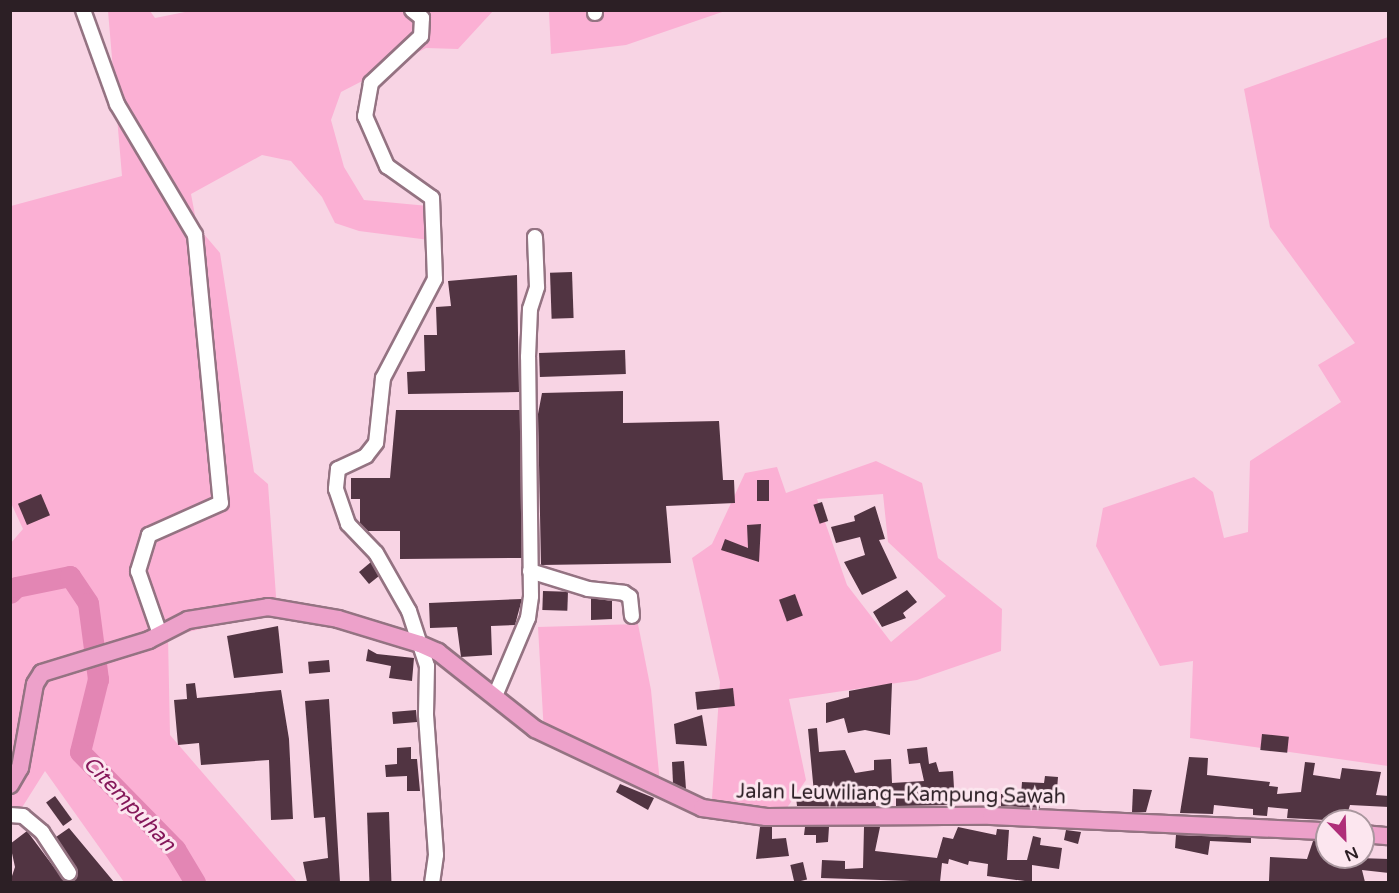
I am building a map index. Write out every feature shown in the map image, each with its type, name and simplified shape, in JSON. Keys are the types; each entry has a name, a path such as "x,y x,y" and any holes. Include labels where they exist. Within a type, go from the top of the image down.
{"main road":[{"name":"Jalan Leuwiliang–Kampung Sawah","path":"10,785 20,768 35,684 52,667 154,637 209,614 268,607 338,619 420,644 495,696 536,729 684,801 723,812 766,817 991,816 1315,830"}],"street":[{"path":"83,10 117,104 195,234 221,503 149,535 138,571 154,637"},
{"path":"412,10 422,18 421,36 371,83 365,116 387,166 432,198 435,279 383,378 376,443 366,456 338,470 336,489 348,524 376,553 420,644 427,666 426,715 435,827 432,882"},
{"path":"495,696 528,618 530,571 528,357 530,309 537,287 536,237"},
{"path":"530,571 588,589 624,592 630,597 632,616"},
{"path":"10,815 23,816 42,832 69,873"}],"shaded area":[{"path":"195,10 493,11 458,49 426,48 341,92 331,120 344,167 364,200 439,207 437,241 359,231 335,223 322,197 291,161 262,155 191,194 197,226 220,253 254,472 268,484 277,610 168,637 170,735 297,882 124,882 45,771 11,825 10,544 23,529 10,501 11,206 122,176 108,11 150,11 155,18"},
{"path":"549,11 725,11 626,45 551,54"},
{"path":"1388,37 1388,766 1190,738 1193,661 1160,666 1096,546 1103,508 1194,477 1213,492 1224,538 1248,532 1250,461 1341,402 1318,365 1355,343 1270,227 1244,89"},
{"path":"876,461 922,483 938,558 1002,609 1001,651 917,680 789,699 806,780 780,818 711,813 720,682 692,558 712,544 745,473 777,467 786,493","holes":["883,494 888,542 946,596 891,642 847,585 817,499"]},
{"path":"638,624 651,690 661,794 544,734 538,627"}],"building":[{"path":"572,272 574,318 552,319 550,273"},
{"path":"517,275 519,392 408,394 407,372 425,371 424,335 437,335 436,307 451,306 448,281"},
{"path":"625,350 626,374 540,377 539,353"},
{"path":"623,391 623,423 719,421 723,480 734,480 735,503 666,506 671,563 541,565 538,414 542,393"},
{"path":"396,410 520,410 522,558 400,559 400,531 368,531 360,524 360,499 351,499 351,478 390,478"},
{"path":"757,480 769,480 769,501 757,501"},
{"path":"41,494 50,515 27,525 18,504"},
{"path":"822,502 828,521 820,524 813,505"},
{"path":"875,506 885,539 879,540 897,578 862,595 844,562 865,555 860,537 836,543 831,527 855,521 854,516"},
{"path":"761,524 759,562 721,550 725,539 748,548 747,525"},
{"path":"371,562 379,576 369,584 359,572"},
{"path":"907,590 917,602 903,613 906,618 882,627 873,612"},
{"path":"543,591 568,592 567,611 542,610"},
{"path":"795,594 803,616 787,621 779,600"},
{"path":"591,598 612,601 612,619 591,620"},
{"path":"522,599 515,625 491,626 492,655 461,657 457,627 430,628 429,603"},
{"path":"278,626 283,673 234,678 227,636"},
{"path":"368,649 377,654 414,658 412,681 389,678 391,666 366,661"},
{"path":"329,660 330,672 309,674 308,662"},
{"path":"195,683 197,698 281,690 289,739 293,819 271,820 269,760 201,765 199,743 178,745 174,700 187,699 186,684"},
{"path":"892,683 890,735 865,730 848,733 844,718 826,723 826,703 849,697 849,691"},
{"path":"733,688 735,706 697,710 695,692"},
{"path":"329,699 340,882 307,882 303,862 328,858 325,817 314,818 305,701"},
{"path":"416,710 417,722 393,724 392,712"},
{"path":"702,715 707,746 676,744 674,724"},
{"path":"817,728 819,752 845,750 855,773 874,770 874,760 891,759 892,783 924,781 920,763 909,764 907,749 927,747 929,764 936,762 939,772 953,771 955,805 896,806 896,795 875,798 876,806 797,806 796,797 814,793 808,729"},
{"path":"1262,734 1289,737 1287,753 1260,750"},
{"path":"411,747 411,759 417,759 420,791 407,791 407,776 386,777 385,765 397,764 397,748"},
{"path":"1189,757 1208,758 1207,775 1270,782 1269,786 1278,787 1277,794 1301,792 1305,762 1315,763 1313,775 1340,779 1342,768 1381,772 1376,795 1389,796 1389,807 1350,805 1349,809 1315,809 1315,819 1287,818 1288,809 1268,807 1267,816 1253,815 1253,809 1214,805 1213,814 1180,813"},
{"path":"684,761 686,789 673,783 672,762"},
{"path":"1045,776 1058,777 1056,802 1040,801 1040,808 1001,806 1001,794 1021,795 1022,782 1044,783"},
{"path":"620,784 654,798 648,810 616,792"},
{"path":"1133,789 1152,790 1146,812 1132,812"},
{"path":"55,796 72,819 63,826 46,802"},
{"path":"389,812 391,882 369,882 367,813"},
{"path":"760,827 772,827 772,839 786,838 789,856 756,859"},
{"path":"805,827 829,827 828,842 816,843 816,835 804,835"},
{"path":"864,827 880,827 875,851 937,858 943,837 953,839 958,827 996,835 997,829 1009,830 1007,860 1027,860 1033,836 1041,838 1040,845 1062,848 1059,869 1032,865 1032,882 987,876 988,864 969,861 968,865 949,859 948,864 942,863 940,882 821,878 822,860 845,861 845,869 863,868"},
{"path":"69,828 114,882 10,882 15,867 10,844 27,831 62,878 74,880 77,869 56,837"},
{"path":"1066,830 1081,832 1078,844 1064,840"},
{"path":"1176,835 1251,838 1251,843 1210,841 1208,855 1175,848"},
{"path":"1313,841 1315,841 1315,869 1375,869 1375,859 1389,859 1389,873 1362,870 1365,882 1269,881 1270,857 1307,859"},
{"path":"803,862 807,880 794,882 790,865"}],"waterway":[{"name":"Citempuhan","path":"10,593 16,587 70,576 88,603 98,679 80,752 175,849 195,882"}]}
